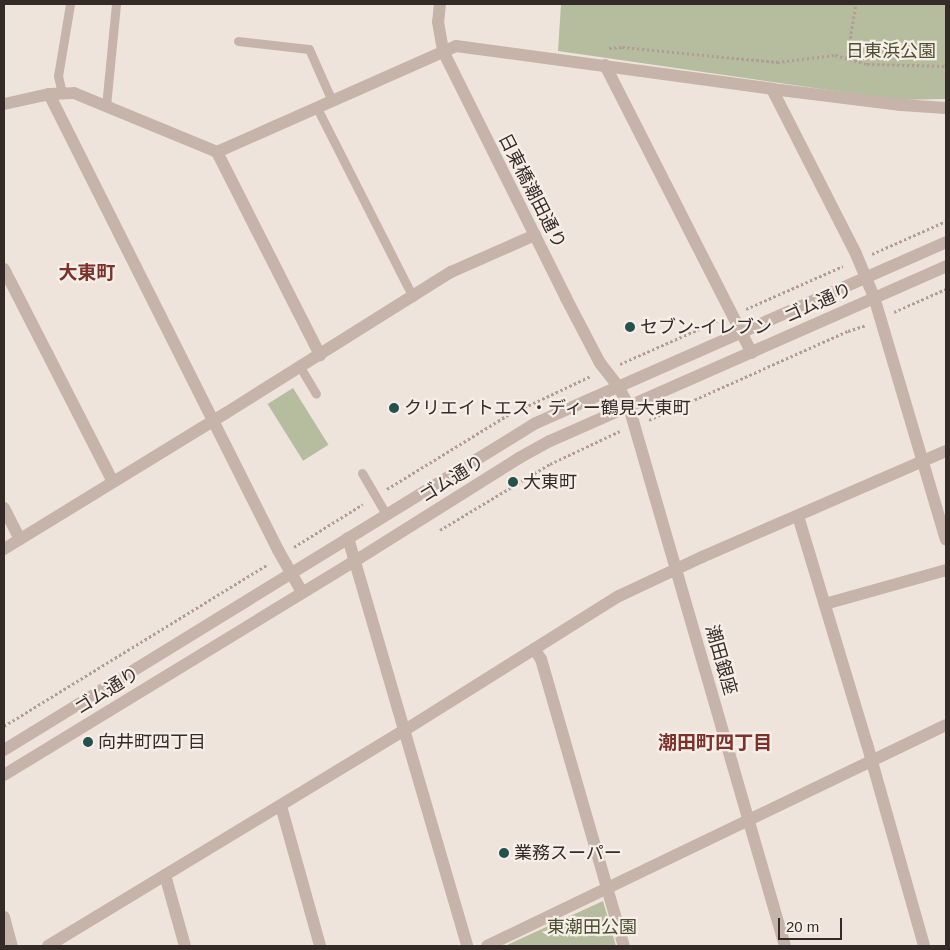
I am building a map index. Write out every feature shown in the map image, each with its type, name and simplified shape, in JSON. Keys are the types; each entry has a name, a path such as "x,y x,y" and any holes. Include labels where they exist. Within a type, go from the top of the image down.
{"street":[{"name":"日東橋潮田通り","path":"440,4 438,22 443,51 600,363 618,386"},
{"path":"218,152 456,46 772,89 900,105 946,108"},
{"path":"605,65 752,353"},
{"path":"772,89 866,277 874,297 946,540"},
{"path":"4,104 56,94 74,93 218,152 320,355"},
{"path":"56,94 278,550 302,592"},
{"path":"4,549 320,355 451,272 535,235"},
{"name":"ゴム通り","path":"4,750 536,423 946,242"},
{"name":"ゴム通り","path":"4,775 355,561 519,458 550,441 946,266"},
{"path":"4,268 112,482"},
{"name":"潮田銀座","path":"618,386 629,407 785,946"},
{"path":"48,946 405,730 619,596 676,569 946,451"},
{"path":"4,508 20,539"},
{"path":"798,516 872,762 924,946"},
{"path":"348,538 467,946"},
{"path":"825,604 946,570"},
{"path":"534,649 541,659 624,946"},
{"path":"487,946 608,890 946,725"},
{"path":"280,806 320,946"},
{"path":"165,875 185,946"},
{"path":"4,917 12,946"}],"lane":[{"path":"56,94 70,4"},
{"path":"106,106 116,4"},
{"path":"238,40 310,49 332,101"},
{"path":"317,108 413,297"},
{"path":"300,367 316,394"},
{"path":"362,473 386,514"}],"path":[{"path":"847,58 856,4"},
{"path":"600,49 622,47 777,62 834,55 867,64 946,66"},
{"path":"869,255 946,221"},
{"path":"742,311 849,264"},
{"path":"898,310 946,289"},
{"path":"629,361 722,319"},
{"path":"653,419 848,330 867,325"},
{"path":"297,546 506,416 580,381"},
{"path":"433,534 550,464 619,432"},
{"path":"4,726 265,566"}],"green space":[{"name":"日東浜公園","path":"561,4 946,4 946,99 898,100 558,51"},
{"path":"293,388 329,445 303,461 268,404"},
{"name":"東潮田公園","path":"603,901 616,946 505,946"}],"place":[{"name":"セブン-イレブン","path":"630,327"},
{"name":"クリエイトエス・ディー鶴見大東町","path":"394,408"},
{"name":"大東町","path":"513,482"},
{"name":"向井町四丁目","path":"88,742"},
{"name":"業務スーパー","path":"504,853"}],"district":[{"name":"大東町","path":"87,273"},
{"name":"潮田町四丁目","path":"715,743"}]}
